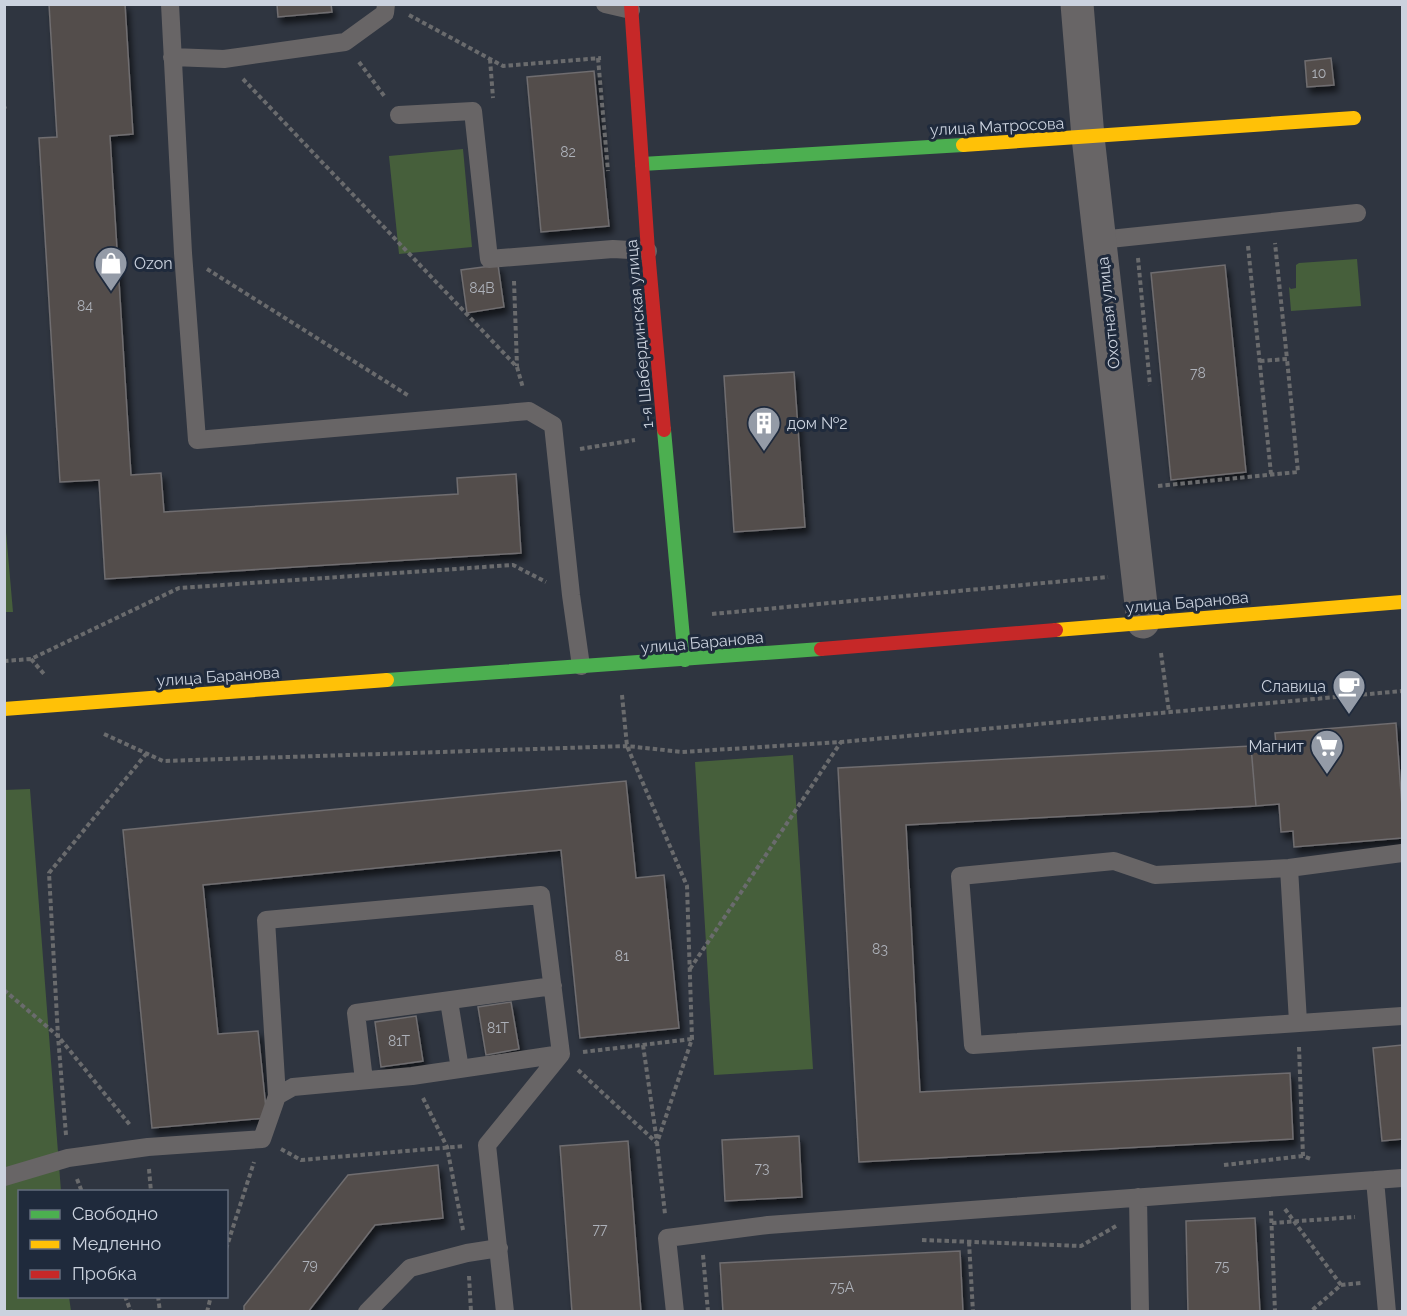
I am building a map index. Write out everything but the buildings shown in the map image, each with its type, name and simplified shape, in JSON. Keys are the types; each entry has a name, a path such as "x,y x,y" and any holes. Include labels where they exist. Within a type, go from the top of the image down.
{"street":[{"name":"Охотная улица","path":"1077,4 1088,137 1143,622"},
{"name":"1-я Шабердинская улица","path":"631,7 648,251 685,660"},
{"name":"улица Матросова","path":"642,164 1088,137 1354,118"},
{"name":"улица Баранова","path":"4,709 685,660 1402,602"}],"lane":[{"path":"170,4 183,253 197,440 530,411 553,425 581,666"},
{"path":"605,4 631,7"},
{"path":"172,57 224,59 345,42 393,7"},
{"path":"399,115 473,111 489,259 613,249 648,251"},
{"path":"1100,240 1357,213"},
{"path":"1402,853 1289,868 1155,875 1114,861 960,876 974,1045 1402,1016"},
{"path":"1289,868 1298,1022"},
{"path":"4,1177 68,1158 147,1148 262,1139 277,1096 266,920 541,895 561,1054 487,1145 505,1311"},
{"path":"364,1080 356,1013 553,986"},
{"path":"449,1000 460,1069"},
{"path":"277,1096 293,1087 412,1076 561,1054"},
{"path":"675,1311 667,1238 768,1225 1402,1179"},
{"path":"1375,1180 1387,1311"},
{"path":"1138,1197 1140,1311"},
{"path":"367,1311 410,1268 467,1253 499,1248"}],"path":[{"path":"393,7 503,66 634,55"},
{"path":"345,42 399,115"},
{"path":"598,58 609,176"},
{"path":"224,59 517,367"},
{"path":"490,59 494,105"},
{"path":"1150,487 1298,472 1273,222"},
{"path":"1246,225 1271,474"},
{"path":"183,253 445,419"},
{"path":"514,258 517,367 530,411"},
{"path":"1260,361 1287,359"},
{"path":"556,453 635,440"},
{"path":"4,662 31,658 179,588 513,565 571,595"},
{"path":"682,617 1138,574"},
{"path":"619,665 627,747 687,886 692,1039 657,1143"},
{"path":"96,730 163,761 627,747 682,752 842,742 1402,691"},
{"path":"690,970 842,742"},
{"path":"82,1190 68,1158 58,1036 49,873 146,754"},
{"path":"4,990 58,1036 147,1148 151,1190"},
{"path":"1298,1022 1304,1156"},
{"path":"561,1054 692,1039"},
{"path":"643,1045 667,1238"},
{"path":"561,1054 657,1143"},
{"path":"412,1076 447,1148 467,1253 471,1311"},
{"path":"228,1243 262,1139 300,1160 487,1145"},
{"path":"1271,1189 1275,1311"},
{"path":"1271,1189 1341,1285 1310,1311"},
{"path":"1272,1223 1379,1215"},
{"path":"700,1233 708,1311"},
{"path":"969,1242 973,1311"}],"green space":[{"path":"463,149 472,247 399,254 389,156"},
{"path":"1357,259 1361,306 1291,311 1289,287 1296,288 1296,265"},
{"path":"4,509 13,612 4,612"},
{"path":"793,755 813,1069 714,1075 695,762"},
{"path":"30,789 61,1190 18,1190 18,1298 69,1298 71,1311 5,1311 4,790"}],"traffic: fast":[{"path":"642,164 963,145"},
{"path":"664,430 685,660"},
{"path":"387,680 821,649"}],"traffic: slow":[{"path":"963,145 1354,118"},
{"path":"1056,630 1402,602"},
{"path":"4,709 387,680"}],"traffic: jam":[{"path":"631,4 648,251 664,430"},
{"path":"821,649 1056,630"}],"place":[{"name":"Ozon","path":"111,292"},
{"name":"дом №2","path":"764,452"},
{"name":"Славица","path":"1349,715"},
{"name":"Магнит","path":"1327,775"}]}
